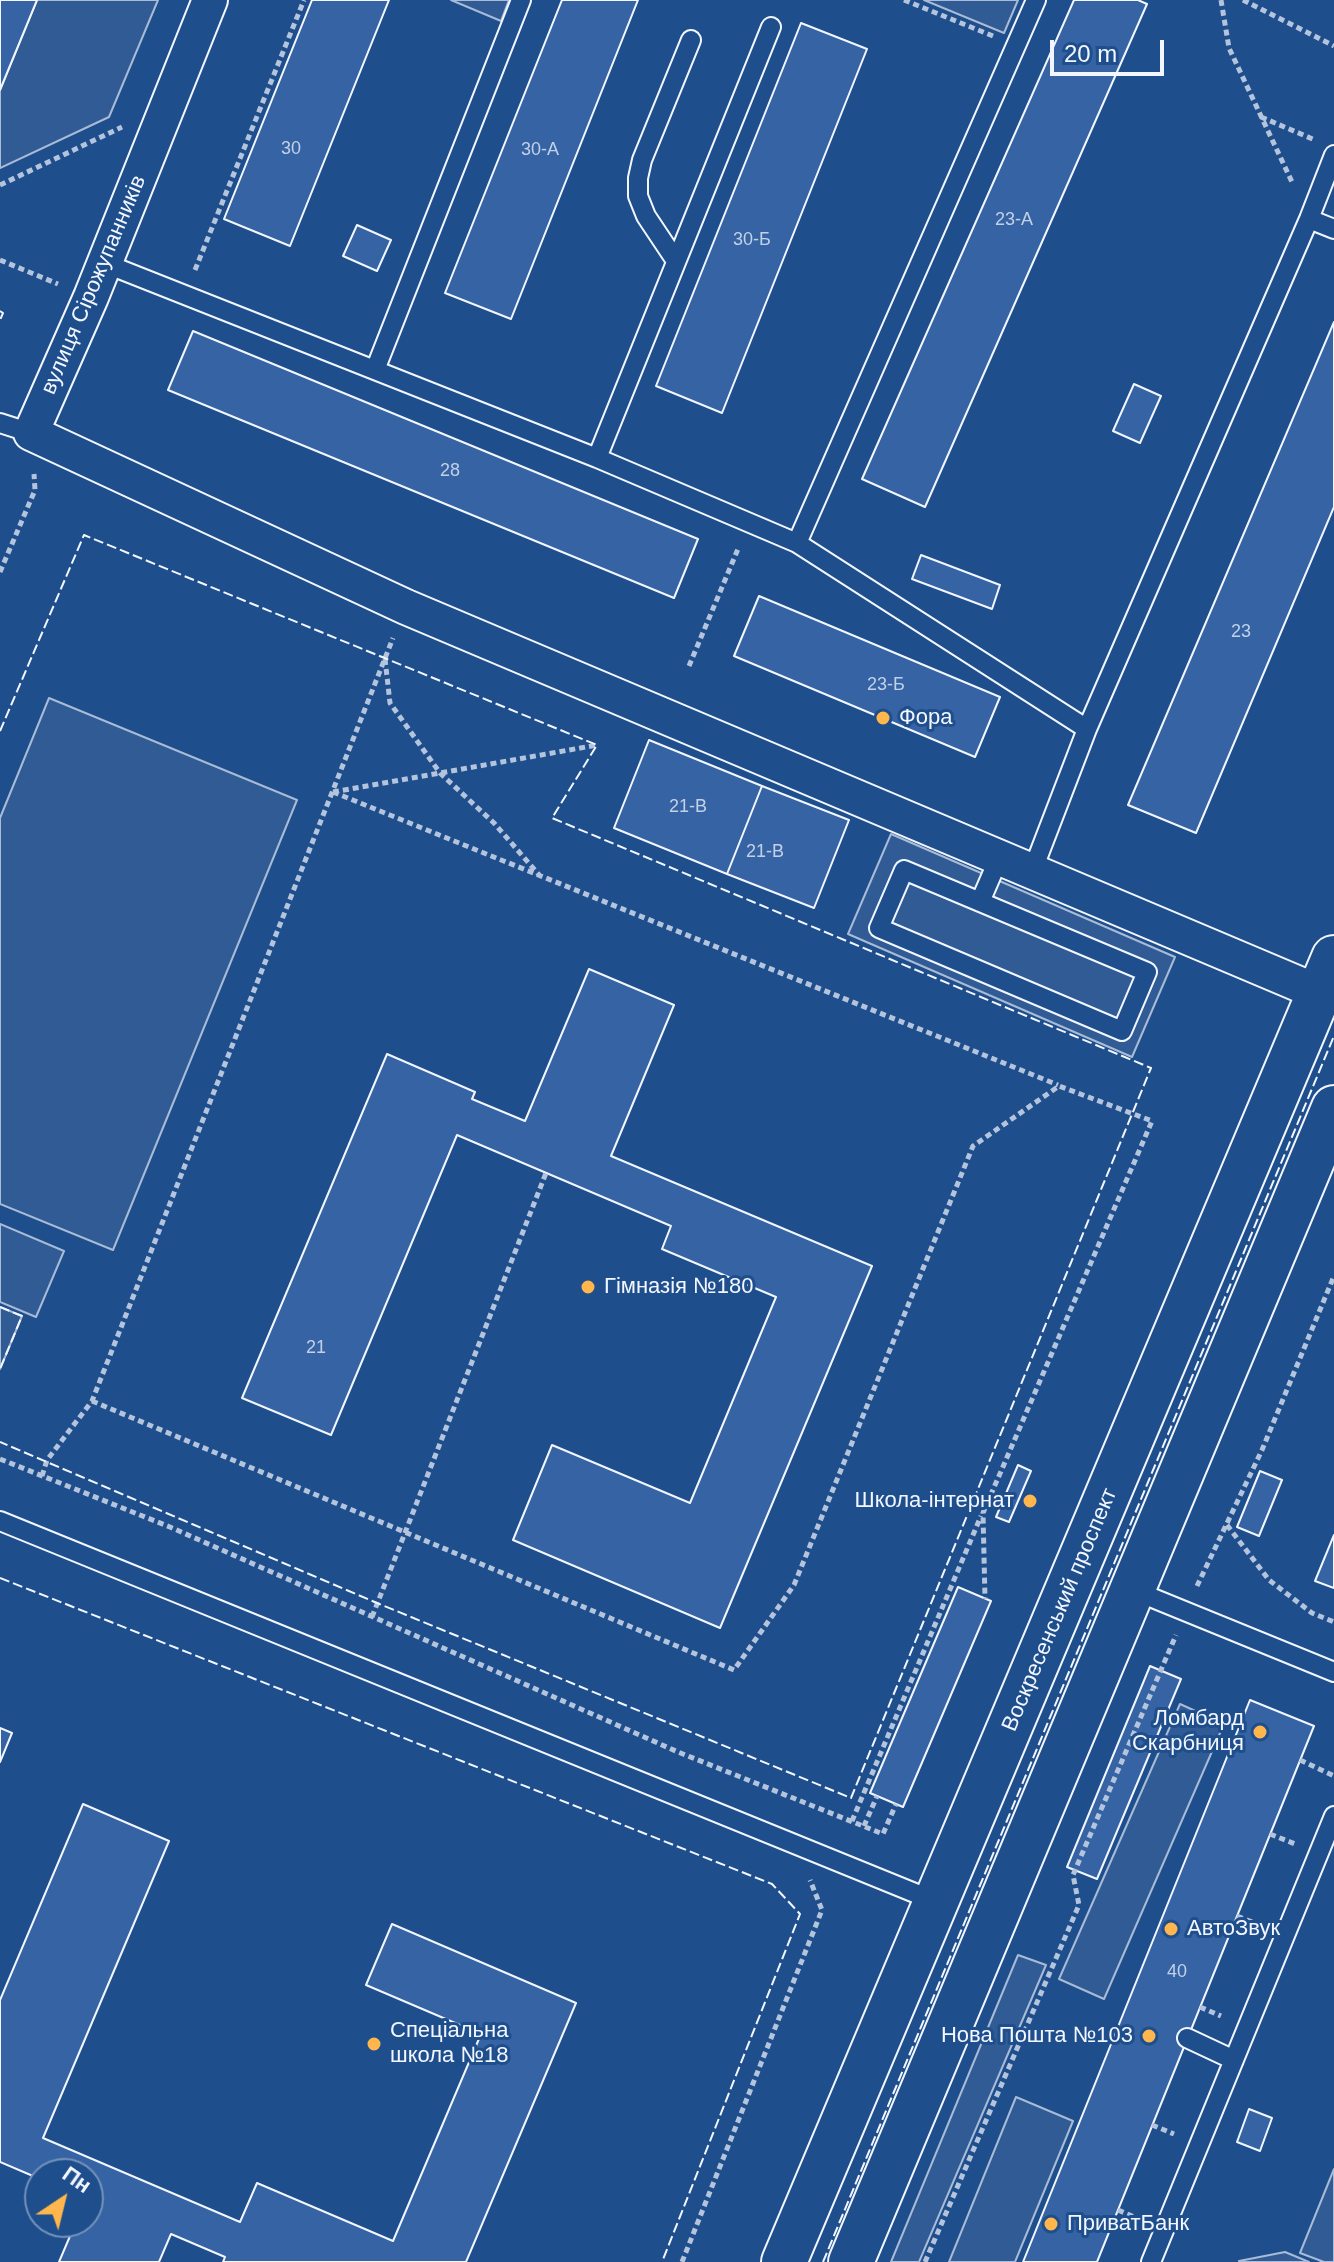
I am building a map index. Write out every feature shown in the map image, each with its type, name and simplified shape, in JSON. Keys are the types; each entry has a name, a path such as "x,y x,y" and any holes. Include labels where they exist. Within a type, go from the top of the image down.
{"main road":[{"name":"Воскресенський проспект","path":"784,2262 1327,975"},
{"path":"851,2262 1334,1108"}],"street":[{"name":"вулиця Сірожупанників","path":"16,428 91,297 210,0"},
{"path":"16,428 406,607 1032,872 1327,975"}],"lane":[{"path":"375,370 521,0"},
{"path":"797,543 1036,0"},
{"path":"597,458 771,27"},
{"path":"676,261 646,216 638,196 638,178 642,160 691,40"},
{"path":"1032,872 1087,729 1334,155"},
{"path":"1309,219 1334,229"},
{"path":"104,263 597,458 797,543 1087,729"},
{"path":"980,902 999,858"},
{"path":"904,870 980,902 1147,972 1122,1031 879,928 904,870"},
{"path":"0,1521 937,1902"},
{"path":"1131,1589 1334,1672"},
{"path":"1151,2262 1334,1816"},
{"path":"1187,2038 1234,2060"}],"path":[{"path":"185,295 304,0"},
{"path":"904,0 1016,46"},
{"path":"1221,0 1229,48 1309,219"},
{"path":"1243,0 1334,46"},
{"path":"1261,117 1319,142"},
{"path":"0,185 118,127 160,126"},
{"path":"0,260 91,297"},
{"path":"0,572 35,490 16,428"},
{"path":"689,666 749,522"},
{"path":"42,1476 47,1460 92,1401 406,607"},
{"path":"385,658 390,703 440,773 494,823 540,876"},
{"path":"332,792 597,745"},
{"path":"332,792 1152,1121 852,1821"},
{"path":"92,1401 734,1670 794,1585 973,1146 1059,1086"},
{"path":"372,1617 546,1173"},
{"path":"925,2262 1079,1905 1073,1875 1185,1611 1262,1450 1334,1276"},
{"path":"0,1459 170,1527 678,1752 883,1834 896,1804"},
{"path":"983,1513 985,1599"},
{"path":"1226,1525 1269,1580 1312,1613 1334,1622"},
{"path":"1300,1760 1334,1776"},
{"path":"864,1826 877,1796"},
{"path":"682,2262 822,1910 809,1878"}],"shaded area":[{"path":"37,0 158,0 109,117 0,168 0,90"},
{"path":"451,0 509,0 501,21"},
{"path":"924,0 1018,0 1004,33"},
{"path":"49,698 297,800 113,1250 0,1204 0,818"},
{"path":"891,834 1175,957 1132,1057 848,934"},
{"path":"0,1224 64,1251 36,1317 0,1302"},
{"path":"0,1307 22,1316 0,1369"},
{"path":"1180,1704 1224,1724 1104,1999 1059,1979"},
{"path":"1018,1955 1046,1965 919,2262 891,2262"},
{"path":"1016,2097 1073,2121 1015,2262 949,2262"},
{"path":"1334,2169 1334,2262 1324,2262 1300,2253"},
{"path":"1285,2252 1309,2262 1239,2262 1239,2261"}],"building":[{"path":"0,0 37,0 0,90"},
{"path":"312,0 389,0 290,246 224,219"},
{"path":"562,0 638,0 511,319 445,293"},
{"path":"1074,0 1138,0 1147,4 925,507 862,479"},
{"path":"801,23 867,49 722,413 656,386"},
{"path":"357,225 391,240 377,271 343,256"},
{"path":"1334,322 1334,507 1196,833 1128,805"},
{"path":"193,331 698,539 674,598 168,390"},
{"path":"1134,384 1161,396 1140,443 1113,431"},
{"path":"921,555 1000,585 992,609 912,579"},
{"path":"759,596 1000,697 975,757 734,656"},
{"path":"649,740 762,786 727,874 614,828"},
{"path":"762,786 849,820 814,908 727,874"},
{"path":"589,969 674,1005 611,1156 872,1266 720,1628 513,1540 552,1445 690,1503 776,1297 662,1249 671,1226 457,1135 331,1435 242,1398 387,1054 475,1092 472,1099 525,1121"},
{"path":"1018,1465 1031,1471 1009,1522 996,1517"},
{"path":"1260,1471 1282,1480 1259,1536 1237,1527"},
{"path":"1334,1535 1334,1588 1315,1581"},
{"path":"958,1587 991,1601 903,1807 870,1793"},
{"path":"1150,1666 1181,1679 1097,1879 1067,1867"},
{"path":"1250,1700 1314,1726 1097,2262 1023,2262"},
{"path":"0,1728 12,1733 0,1762"},
{"path":"83,1804 169,1841 43,2138 90,2158 24,2158 24,2172 0,2162 0,2000"},
{"path":"392,1924 576,2003 466,2262 223,2262 225,2257 171,2234 159,2262 59,2262 69,2238 104,2238 104,2164 240,2222 257,2183 393,2241 481,2034 366,1985"},
{"path":"1249,2109 1272,2118 1260,2151 1237,2142"}],"fence":[{"path":"0,311 3,313 0,320"},
{"path":"0,731 84,535 597,745 552,818 1151,1068 851,1798 377,1603 0,1442"},
{"path":"823,2262 1334,1036"},
{"path":"0,1307 22,1316 0,1369"},
{"path":"0,1578 772,1884 800,1914 662,2262"}],"place":[{"name":"Фора","path":"883,718"},
{"name":"Гімназія №180","path":"588,1287"},
{"name":"Школа-інтернат","path":"1030,1501"},
{"name":"Ломбард Скарбниця","path":"1260,1732"},
{"name":"АвтоЗвук","path":"1171,1929"},
{"name":"Нова Пошта №103","path":"1149,2036"},
{"name":"Спеціальна школа №18","path":"374,2044"},
{"name":"ПриватБанк","path":"1051,2224"}]}
